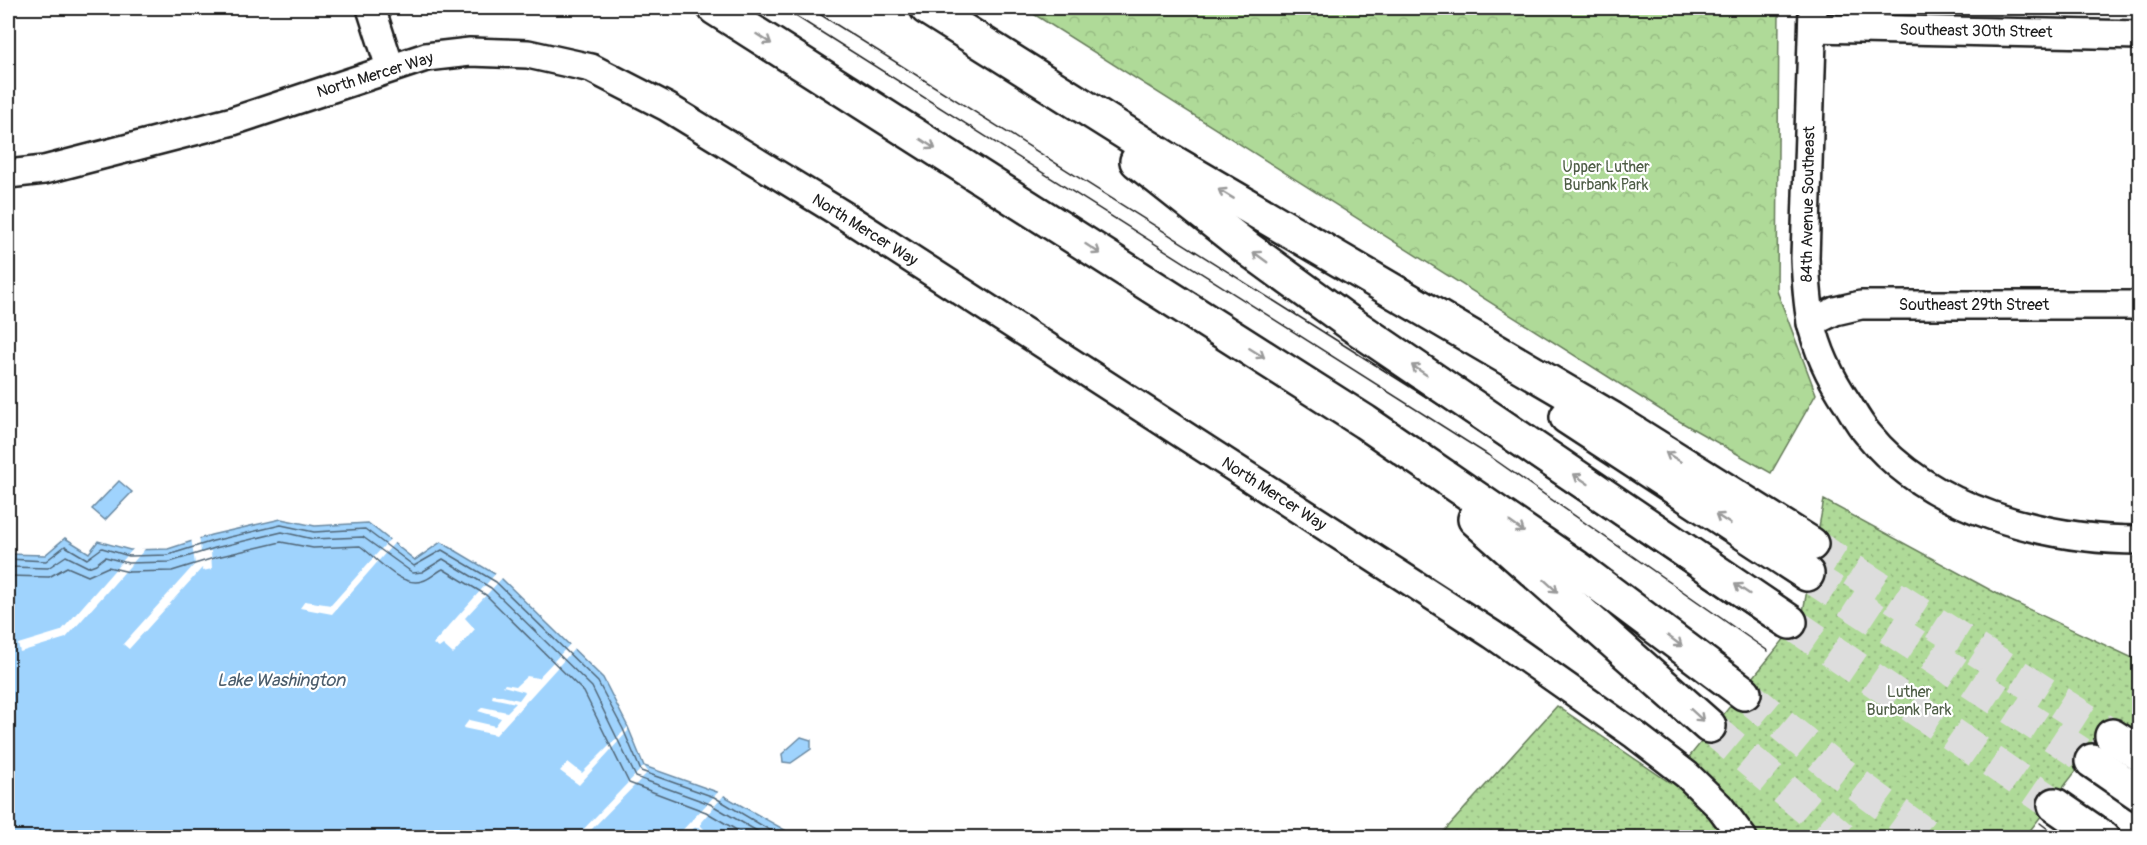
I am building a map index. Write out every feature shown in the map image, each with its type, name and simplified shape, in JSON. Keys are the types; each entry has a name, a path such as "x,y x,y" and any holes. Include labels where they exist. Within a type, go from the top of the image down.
{"highway":[{"path":"714,8 1365,422 1576,567 1744,693"},
{"path":"927,8 1312,245 1612,419 1809,559"},
{"path":"983,43 1247,248 1350,323 1790,622"},
{"path":"1365,422 1709,726"},
{"path":"2112,736 2139,754"},
{"path":"2092,761 2139,794"},
{"path":"2055,805 2103,837"}],"street":[{"path":"371,8 390,68"},
{"name":"Southeast 30th Street","path":"1813,18 2139,34"},
{"name":"84th Avenue Southeast","path":"1813,18 1805,258 1811,323 1836,386 1868,434 1896,462 1942,494 1978,510 2025,526 2082,537 2139,540"},
{"name":"North Mercer Way","path":"8,174 44,170 233,122 426,57 470,52 528,54 591,68 667,107 845,216 1493,635 1635,735 1687,775 1720,807 1743,837"},
{"name":"Southeast 29th Street","path":"1811,323 1834,310 1861,305 2139,305"}],"green space":[{"name":"Upper Luther Burbank Park","path":"1024,8 1779,8 1777,291 1816,394 1771,473 1672,417"},
{"name":"Luther Burbank Park","path":"1824,500 2007,599 2139,661 2139,731 2116,719 2025,837 1438,838 1557,706 1669,782 1802,617"}],"water":[{"path":"119,481 132,492 105,520 92,509"},
{"name":"Lake Washington","path":"281,519 315,526 368,523 415,560 441,542 500,577 603,678 628,727 644,766 717,792 785,830 792,837 8,838 8,554 45,555 65,538 89,553 98,541 130,550 168,549 211,535"},
{"path":"801,737 811,740 811,749 791,763 783,762 782,754"}],"pier":[{"path":"199,536 201,552 211,551 212,569 203,571 202,568 129,649 123,644 195,564 191,538"},
{"path":"391,538 396,541 332,614 300,608 305,601 331,605"},
{"path":"133,549 145,549 66,638 20,652 18,644 61,631"},
{"path":"497,572 503,577 465,618 475,629 453,654 443,645 439,648 433,644"},
{"path":"571,643 575,648 496,735 463,728 469,720 495,726 501,718 478,711 483,707 507,712 516,703 492,698 493,694 519,700 525,692 503,686 505,684 516,686 527,676 538,678"},
{"path":"628,727 628,731 579,785 560,771 568,762 582,773"},
{"path":"644,766 648,772 589,832 591,837 577,836"},
{"path":"720,790 725,794 701,822 701,826 712,837 699,827 694,828 686,837 676,837"}],"tunnel":[{"path":"1811,544 2112,736"},
{"path":"1807,574 2092,761"},
{"path":"1790,622 2055,805"},
{"path":"1744,693 1833,767 1930,838"},
{"path":"1709,726 1842,838"}],"tram line":[{"path":"783,8 1488,455 1768,651"},
{"path":"810,8 1442,407 1779,637"},
{"path":"2040,823 2060,838"},
{"path":"2030,835 2033,838"}]}
